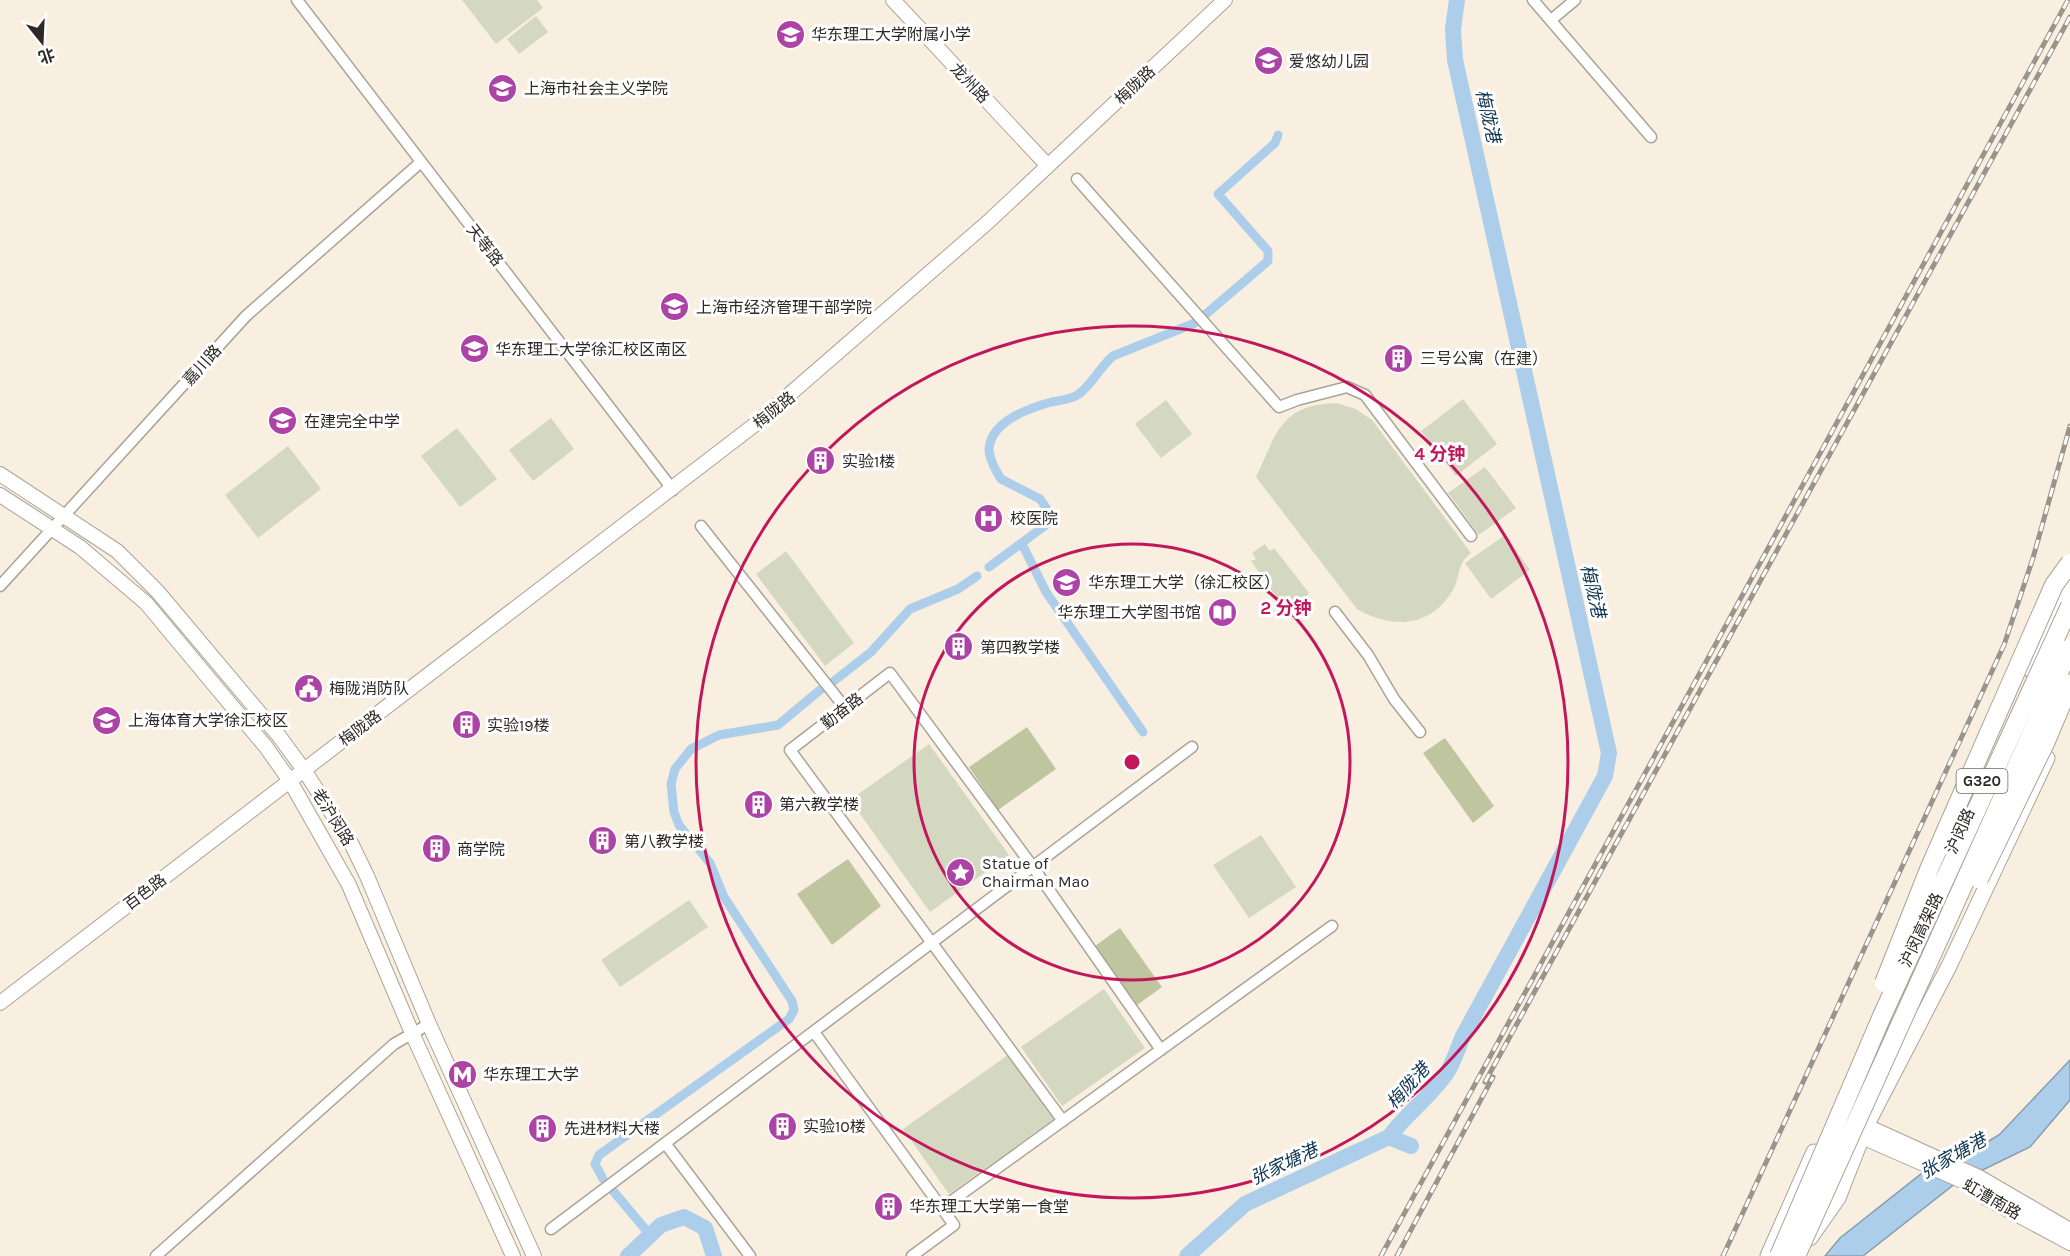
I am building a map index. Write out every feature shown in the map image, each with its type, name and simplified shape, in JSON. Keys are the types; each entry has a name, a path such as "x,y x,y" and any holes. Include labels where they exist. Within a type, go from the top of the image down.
{"highway":[{"path":"1882,1016 1880,994 1930,867 2054,585 2070,563"},
{"name":"沪闵高架路","path":"1778,1256 1882,1016 2070,606"},
{"name":"沪闵高架路","path":"1796,1256 2070,648"},
{"path":"1937,943 1966,906 2046,741 2070,684"}],"main road":[{"name":"龙州路","path":"892,0 1048,166"},
{"name":"梅陇路","path":"290,781 673,490 828,364 1048,166 1225,0"},
{"name":"老沪闵路","path":"0,474 67,515 117,551 158,592 279,736 304,770 351,843 429,1024 534,1256"},
{"name":"老沪闵路","path":"0,495 54,528 104,565 146,603 266,747 290,781 349,885 412,1033 513,1256"},
{"name":"沪闵路","path":"1778,1256 1881,1023 1893,980 2070,582"},
{"name":"沪闵路","path":"1802,1256 1810,1238 1838,1198 1861,1130 2070,656"},
{"name":"沪闵路","path":"1861,1130 1968,928 2070,707"},
{"name":"百色路","path":"0,1003 290,781"},
{"path":"1935,964 1968,928"},
{"name":"沪闵路","path":"1901,1058 1920,996"},
{"name":"沪闵路","path":"1768,1256 1838,1120"},
{"name":"虹漕南路","path":"1838,1120 1973,1180 2070,1230"},
{"name":"虹漕南路","path":"1973,1180 1986,1198 2070,1243"}],"street":[{"name":"天等路","path":"297,0 673,490"},
{"path":"1533,0 1651,137"},
{"path":"1551,20 1575,0"},
{"name":"嘉川路","path":"0,586 246,316 421,162"},
{"path":"1077,179 1279,407 1347,387 1365,395 1471,536"},
{"path":"701,526 846,709"},
{"path":"1335,612 1368,656 1394,699 1420,732"},
{"name":"勤奋路","path":"1063,1120 790,750 890,673 1033,867 1161,1050"},
{"path":"551,1229 1192,747"},
{"path":"942,1209 1332,926"},
{"path":"164,1254 394,1044 429,1024"},
{"path":"814,1032 954,1225 912,1256"},
{"path":"665,1143 750,1256"}],"green space":[{"path":"462,0 537,0 543,8 496,44"},
{"path":"536,16 548,32 519,54 507,39"},
{"path":"1463,399 1497,444 1456,476 1421,431"},
{"path":"1166,400 1192,434 1161,458 1135,424"},
{"path":"1336,403 1356,409 1372,420 1471,553 1463,562 1457,582 1442,605 1420,619 1408,622 1382,620 1357,609 1256,477 1283,424 1303,409"},
{"path":"551,418 574,449 533,481 509,450"},
{"path":"457,428 497,479 460,507 421,456"},
{"path":"288,446 321,489 258,538 225,495"},
{"path":"1485,467 1516,508 1479,535 1448,493"},
{"path":"1505,535 1530,570 1491,599 1465,563"},
{"path":"1265,544 1270,551 1274,548 1309,593 1306,596 1313,605 1296,616 1291,607 1285,609 1251,561 1256,559 1252,553"},
{"path":"786,551 854,643 825,666 756,574"},
{"path":"1027,727 1056,769 998,810 969,767"},
{"path":"1445,738 1494,806 1473,823 1423,753"},
{"path":"929,744 1009,855 930,912 850,800"},
{"path":"1261,835 1296,887 1249,918 1213,865"},
{"path":"848,859 881,906 832,945 797,894"},
{"path":"689,900 708,927 620,987 601,960"},
{"path":"1120,928 1162,987 1137,1005 1095,946"},
{"path":"1104,989 1145,1048 1062,1106 1021,1047"},
{"path":"1008,1055 1054,1119 949,1194 903,1129"}],"water":[{"path":"2070,1060 2070,1100 2030,1147 1956,1183 1863,1256 1825,1256 1840,1238 1926,1170 1999,1135"}],"waterway":[{"name":"梅陇港","path":"1389,1137 1449,1070 1463,1036 1605,776 1609,753 1455,60 1453,29 1457,0"},
{"path":"1206,314 1268,261 1268,251 1218,194 1275,143 1278,135"},
{"path":"989,567 1054,519 1040,499 1001,479 989,453 991,440 996,431 1021,413 1076,396 1113,356 1195,323"},
{"path":"1022,544 1046,592 1143,732"},
{"path":"834,681 871,652 910,609 958,589 977,576"},
{"path":"603,1179 595,1164 599,1155 789,1019 794,1010 792,1001 724,897 710,863 679,825 674,812 671,784 675,769 691,749 719,735 778,725 820,690"},
{"name":"张家塘港","path":"1187,1256 1245,1204 1389,1137 1411,1146"},
{"path":"614,1192 651,1236"},
{"name":"张家塘港","path":"628,1256 661,1225 684,1217 705,1228 714,1256"}],"railway":[{"path":"1381,1256 2068,0"},
{"path":"1485,1082 2070,17"},
{"path":"1723,1256 2004,645 2033,558 2070,426"},
{"path":"1397,1256 1493,1077"}],"place":[{"name":"华东理工大学附属小学","path":"790,34"},
{"name":"爱悠幼儿园","path":"1268,61"},
{"name":"上海市社会主义学院","path":"503,88"},
{"name":"上海市经济管理干部学院","path":"675,307"},
{"name":"华东理工大学徐汇校区南区","path":"474,349"},
{"name":"三号公寓（在建）","path":"1399,358"},
{"name":"在建完全中学","path":"283,421"},
{"name":"实验1楼","path":"821,461"},
{"name":"校医院","path":"989,518"},
{"name":"华东理工大学（徐汇校区）","path":"1067,582"},
{"name":"华东理工大学图书馆","path":"1222,612"},
{"name":"第四教学楼","path":"959,647"},
{"name":"梅陇消防队","path":"308,688"},
{"name":"上海体育大学徐汇校区","path":"107,720"},
{"name":"实验19楼","path":"466,725"},
{"name":"第六教学楼","path":"758,804"},
{"name":"第八教学楼","path":"603,841"},
{"name":"商学院","path":"436,849"},
{"name":"Statue of Chairman Mao","path":"961,872"},
{"name":"华东理工大学","path":"462,1074"},
{"name":"实验10楼","path":"782,1126"},
{"name":"先进材料大楼","path":"543,1128"},
{"name":"华东理工大学第一食堂","path":"888,1206"}]}
